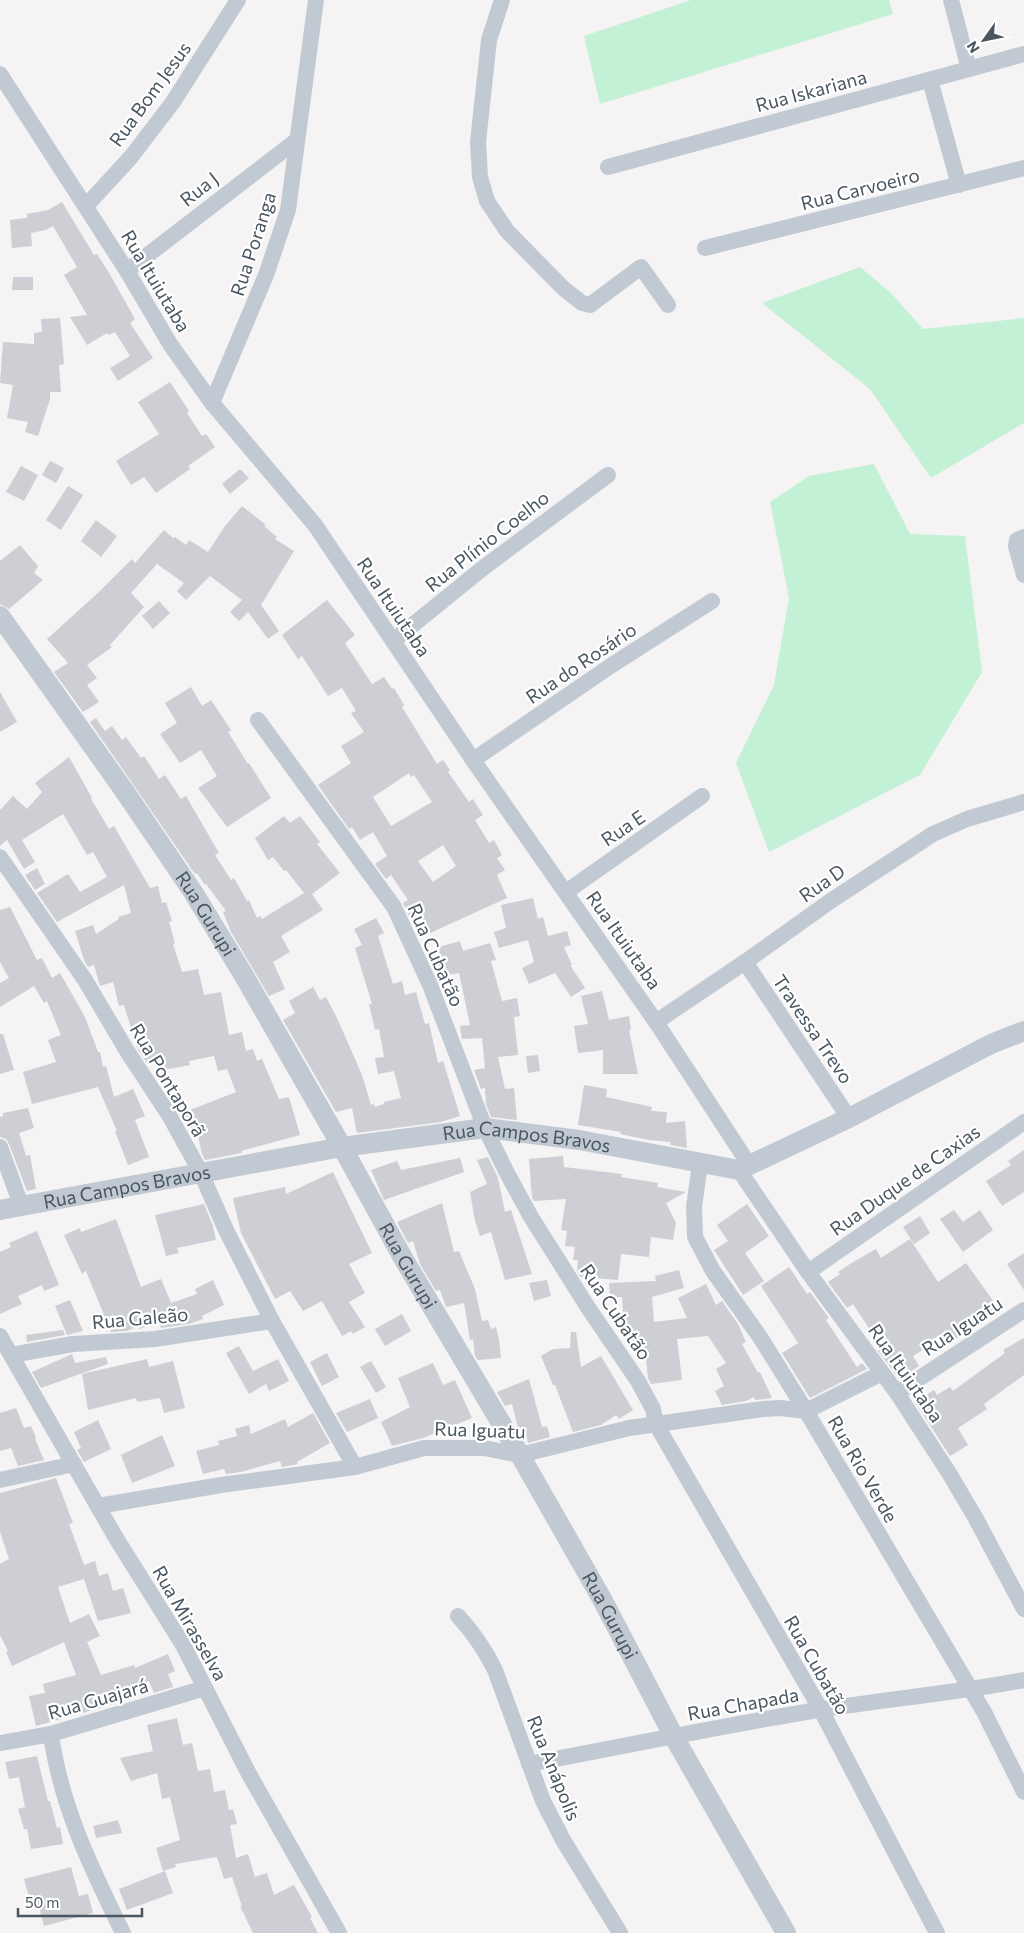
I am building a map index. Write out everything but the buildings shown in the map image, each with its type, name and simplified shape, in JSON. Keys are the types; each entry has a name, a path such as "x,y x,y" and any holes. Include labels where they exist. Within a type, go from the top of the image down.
{"street":[{"name":"Rua Bom Jesus","path":"86,206 131,157 173,102 238,0"},
{"name":"Rua Poranga","path":"212,403 266,274 288,210 316,0"},
{"path":"502,0 489,40 478,142 480,177 487,201 507,231 563,288 582,303 590,305 641,268 668,305"},
{"path":"951,0 969,69"},
{"name":"Rua Iskariana","path":"608,167 1024,54"},
{"name":"Rua Ituiutaba","path":"0,74 127,271 170,344 212,403 315,525 358,586 473,760 656,1022 808,1272 897,1392 966,1502 1024,1610"},
{"path":"930,80 959,184"},
{"name":"Rua J","path":"127,271 297,140"},
{"name":"Rua Carvoeiro","path":"705,248 1024,168"},
{"name":"Rua Plínio Coelho","path":"392,640 483,568 608,475"},
{"path":"1020,542 1024,575"},
{"name":"Rua do Rosário","path":"473,760 612,665 712,601"},
{"name":"Rua Gurupi","path":"0,616 123,789 193,892 243,974 417,1283 520,1455 602,1599 674,1737 786,1933"},
{"name":"Rua Cubatão","path":"258,720 394,907 430,985 485,1128 531,1217 589,1309 638,1381 653,1409 656,1424 821,1710 937,1933"},
{"name":"Rua E","path":"566,892 702,796"},
{"name":"Rua D","path":"656,1022 832,900 933,834 967,819 1024,802"},
{"name":"Rua Pontaporã","path":"0,857 85,980 127,1051 169,1115 201,1173 226,1230 272,1321 355,1467"},
{"name":"Travessa Trevo","path":"744,962 849,1118"},
{"path":"744,1168 849,1118 991,1044 1024,1031"},
{"name":"Rua Duque de Caxias","path":"808,1272 1024,1122"},
{"name":"Rua Campos Bravos","path":"0,1210 342,1147 485,1128 579,1140 700,1164 744,1168"},
{"path":"0,1147 21,1205"},
{"name":"Rua Rio Verde","path":"700,1164 694,1207 695,1237 713,1271 760,1337 806,1412 987,1719 1024,1792"},
{"name":"Rua Iguatu","path":"897,1392 1024,1310"},
{"name":"Rua Galeão","path":"11,1355 73,1344 155,1339 272,1321"},
{"name":"Rua Mirasselva","path":"0,1336 116,1538 168,1620 268,1808 339,1933"},
{"path":"806,1412 882,1373"},
{"name":"Rua Iguatu","path":"98,1506 221,1485 355,1467 424,1448 484,1448 520,1455 604,1434 656,1424 763,1409 780,1408 806,1412"},
{"path":"0,1480 74,1464"},
{"name":"Rua Anápolis","path":"458,1616 472,1631 485,1650 495,1670 543,1801 563,1840 620,1933"},
{"name":"Rua Chapada","path":"528,1764 718,1727 821,1710 970,1690 1024,1680"},
{"name":"Rua Guajará","path":"0,1743 51,1734 205,1688"},
{"path":"51,1734 59,1779 73,1819 89,1861 123,1933"}],"green space":[{"path":"691,0 889,0 893,14 600,104 584,36"},
{"path":"860,267 891,293 923,329 1024,318 1024,423 931,478 870,389 762,303"},
{"path":"874,464 910,534 965,536 982,672 920,775 769,852 736,763 774,685 789,598 770,502 809,476"}]}
